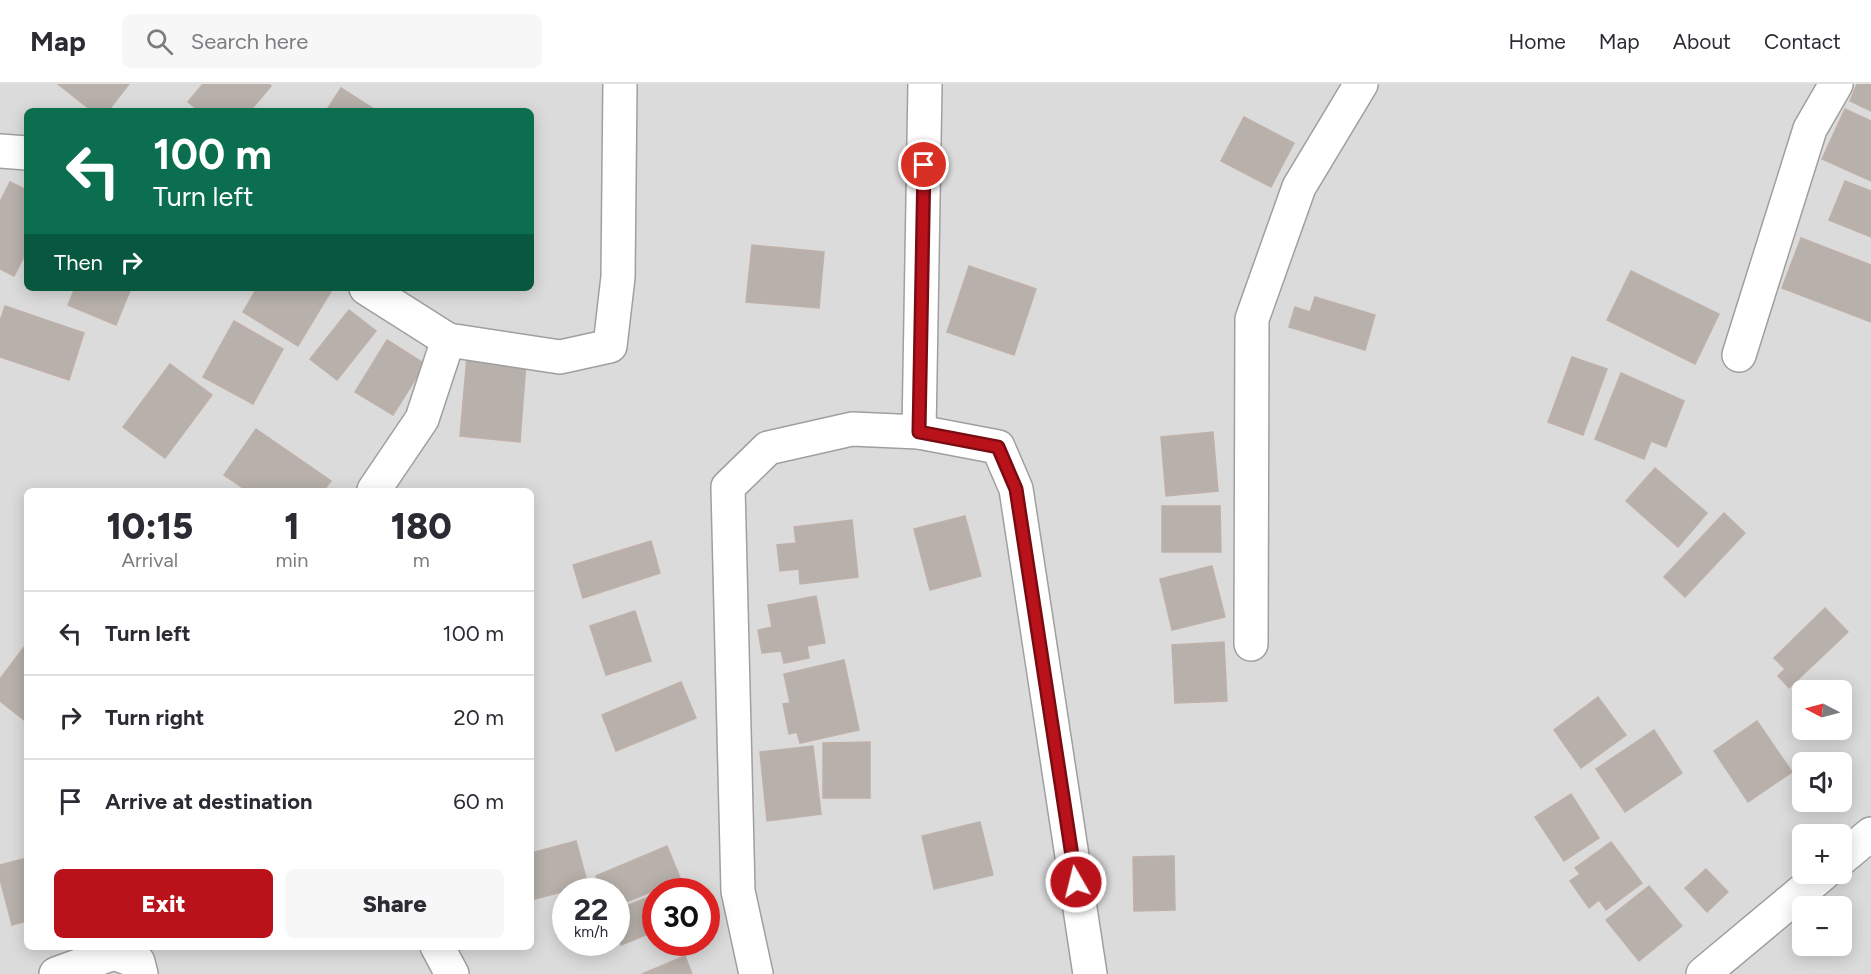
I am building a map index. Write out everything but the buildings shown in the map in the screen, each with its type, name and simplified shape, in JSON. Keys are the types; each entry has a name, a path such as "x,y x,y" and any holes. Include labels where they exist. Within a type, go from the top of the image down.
{"street":[{"path":"371,291 448,340 560,357 610,346 618,277 620,84"},
{"path":"919,432 925,84"},
{"path":"1251,644 1252,319 1299,187 1361,84"},
{"path":"1739,355 1810,129 1836,84"},
{"path":"0,151 24,153"},
{"path":"375,488 422,419 448,340"},
{"path":"756,974 738,891 728,487 768,448 852,429 919,432 998,447 1016,489 1090,974"},
{"path":"1852,850 1871,834"},
{"path":"1704,974 1811,884"},
{"path":"439,950 452,974"},
{"path":"56,974 114,953 138,962 141,974"}],"shaded area":[{"path":"0,84 1871,84 1871,974 0,974"}],"route":[{"path":"924,165 919,432 998,447 1016,489 1076,882"}]}
